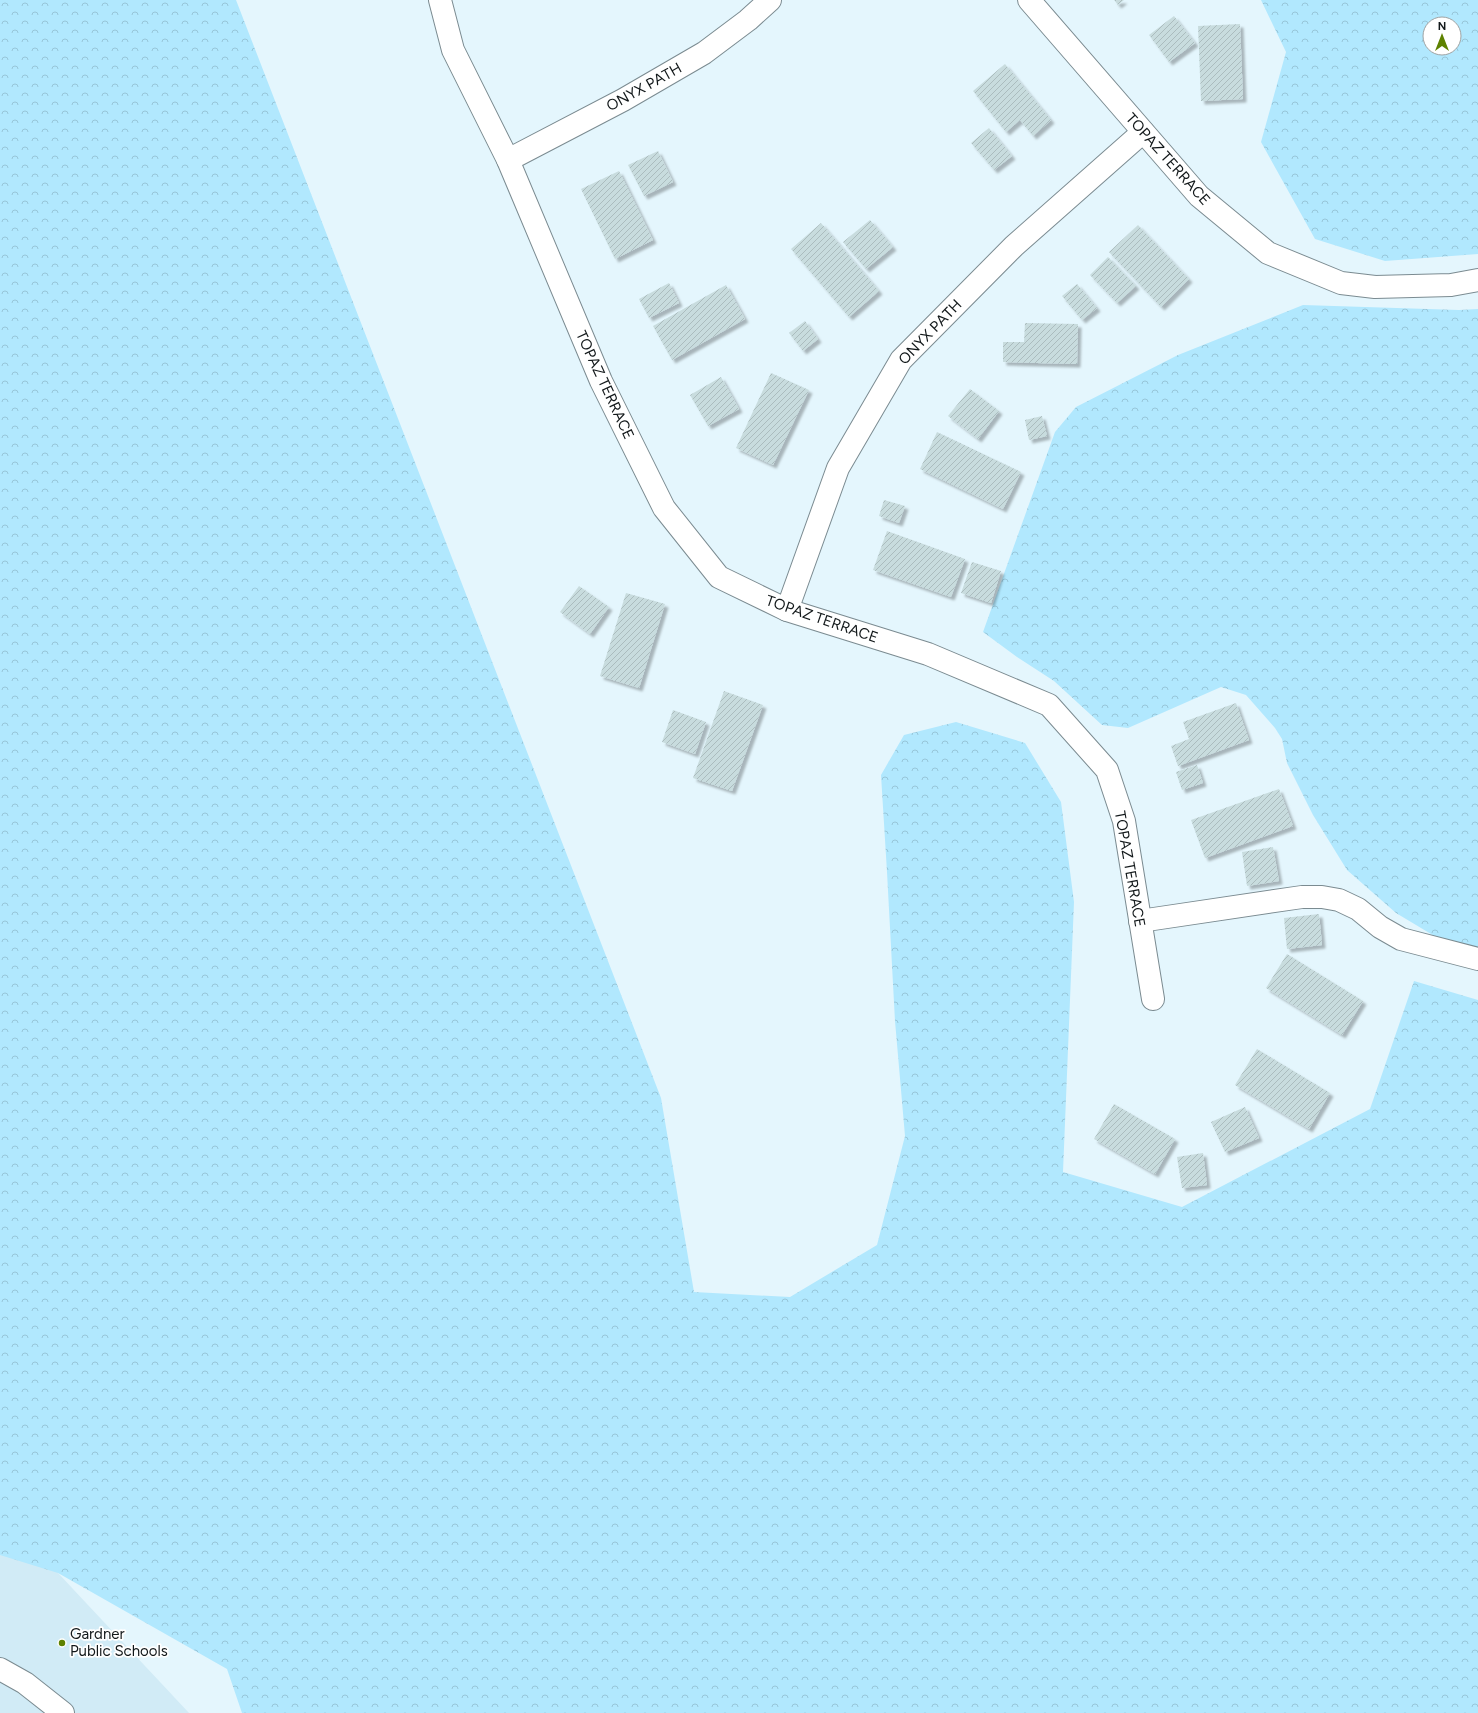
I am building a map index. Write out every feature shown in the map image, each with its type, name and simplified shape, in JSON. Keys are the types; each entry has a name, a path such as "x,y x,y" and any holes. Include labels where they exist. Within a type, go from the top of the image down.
{"street":[{"name":"TOPAZ TERRACE","path":"440,0 453,50 508,160 601,381 664,508 719,577 786,610 928,654 1049,705 1107,770 1124,821 1153,999"},
{"name":"ONYX PATH","path":"508,160 623,100 704,53 748,20 770,0"},
{"name":"TOPAZ TERRACE","path":"1029,0 1198,196 1268,253 1341,283 1375,287 1451,285 1478,280"},
{"name":"ONYX PATH","path":"786,610 838,468 901,360 1014,246 1143,132"},
{"path":"1140,921 1302,896 1322,896 1339,900 1358,909 1380,927 1401,939 1478,959"},
{"path":"0,1669 25,1683 63,1713"}],"shaded area":[{"name":"Gardner Public Schools","path":"0,1512 58,1573 189,1713 0,1713"}],"green space":[{"path":"0,0 236,0 661,1098 694,1292 790,1297 877,1245 905,1136 895,1021 881,775 904,735 956,722 1025,743 1061,802 1074,902 1063,1172 1182,1207 1370,1109 1414,981 1478,1000 1478,1713 242,1713 227,1669 58,1573 0,1555"},
{"path":"1261,0 1478,0 1478,254 1385,261 1315,239 1261,142 1286,52"},
{"path":"1303,305 1459,310 1478,309 1478,949 1441,940 1396,913 1347,870 1313,815 1287,763 1282,739 1275,728 1246,695 1221,687 1128,728 1102,725 1054,681 1017,657 983,632 1055,432 1076,407 1178,355"}],"building":[{"path":"1114,0 1124,0 1118,5"},
{"path":"1174,16 1195,43 1169,62 1149,35"},
{"path":"1240,24 1243,99 1201,101 1198,26"},
{"path":"1005,64 1051,120 1033,136 1020,120 1006,132 973,91"},
{"path":"989,128 1012,156 994,170 971,143"},
{"path":"658,151 673,182 644,196 628,165"},
{"path":"619,171 653,240 615,259 581,189"},
{"path":"870,220 893,247 866,269 843,242"},
{"path":"821,223 879,291 849,317 791,249"},
{"path":"1138,225 1189,279 1161,307 1109,252"},
{"path":"1108,257 1136,286 1117,303 1090,275"},
{"path":"669,283 679,303 649,318 639,299"},
{"path":"1077,284 1097,308 1082,320 1062,296"},
{"path":"726,285 745,319 672,360 653,326"},
{"path":"805,321 818,339 803,351 789,333"},
{"path":"1025,323 1078,324 1077,364 1003,362 1003,342 1024,342"},
{"path":"771,373 809,390 773,465 736,448"},
{"path":"721,377 739,409 708,426 690,395"},
{"path":"970,389 999,411 978,439 948,416"},
{"path":"1042,416 1047,436 1029,440 1025,420"},
{"path":"937,432 1021,472 1003,509 920,469"},
{"path":"884,500 905,506 899,523 879,516"},
{"path":"887,531 965,559 951,597 873,570"},
{"path":"972,562 1001,571 991,603 961,593"},
{"path":"579,586 609,607 590,634 560,612"},
{"path":"626,593 665,604 639,688 600,676"},
{"path":"724,691 763,705 732,791 693,778"},
{"path":"1236,703 1249,740 1178,766 1171,746 1189,739 1183,722"},
{"path":"673,710 706,722 695,754 662,742"},
{"path":"1197,765 1203,783 1182,790 1176,772"},
{"path":"1279,789 1293,826 1205,858 1191,820"},
{"path":"1273,847 1279,881 1247,886 1242,852"},
{"path":"1319,914 1322,945 1287,949 1284,918"},
{"path":"1287,954 1363,1001 1342,1035 1266,988"},
{"path":"1257,1049 1330,1093 1309,1129 1235,1085"},
{"path":"1114,1104 1175,1139 1155,1174 1094,1139"},
{"path":"1245,1107 1259,1138 1225,1152 1211,1122"},
{"path":"1203,1153 1207,1185 1182,1188 1177,1157"}],"place":[{"name":"Gardner Public Schools","path":"62,1643"}]}
